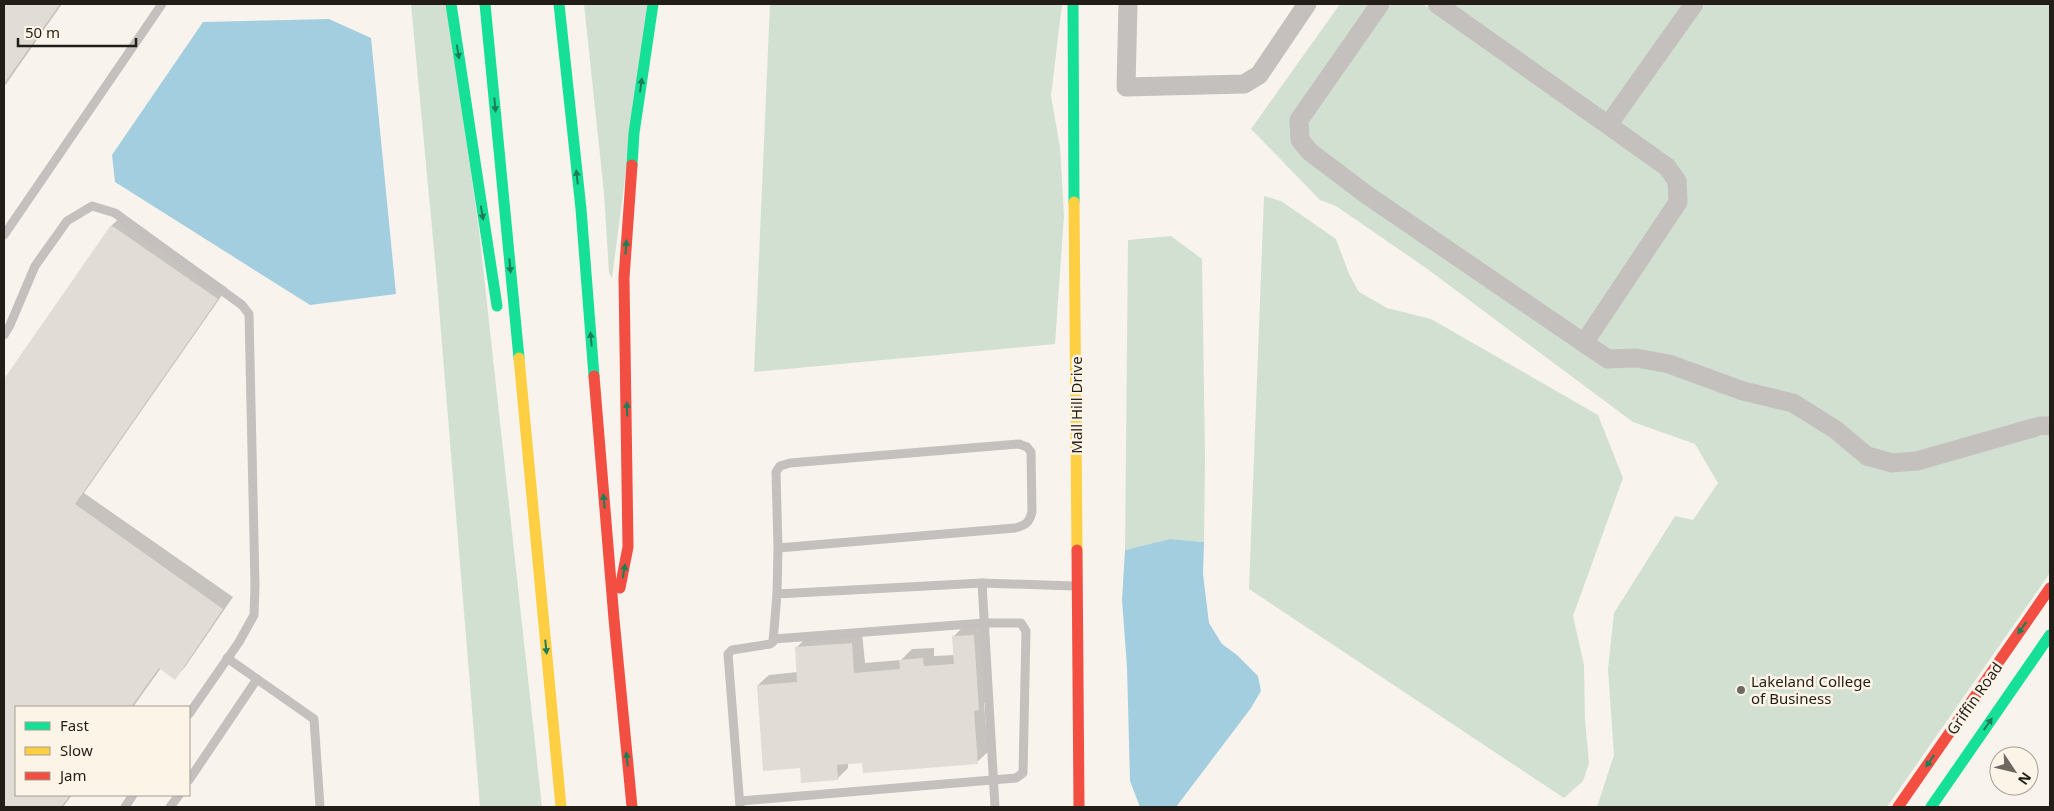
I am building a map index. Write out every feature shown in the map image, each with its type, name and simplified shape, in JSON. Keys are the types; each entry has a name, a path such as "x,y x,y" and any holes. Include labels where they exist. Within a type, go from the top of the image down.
{"main road":[{"path":"450,4 498,316"},
{"path":"485,4 561,807"},
{"path":"559,4 582,219 614,619 632,807"},
{"path":"614,619 628,547 624,278 634,133 653,4"},
{"name":"Mall Hill Drive","path":"1073,4 1079,807"},
{"path":"511,404 541,598"},
{"name":"Griffin Road","path":"1898,807 2050,588"},
{"name":"Griffin Road","path":"1931,807 2050,635"}],"street":[{"path":"1128,4 1126,87 1244,84 1259,75 1307,4"},
{"path":"1380,4 1299,120 1300,140 1310,152 1367,195 1608,359 1636,358 1669,364 1743,391 1793,403 1836,430 1867,456 1892,463 1917,460 2040,426 2050,426"},
{"path":"1437,4 1667,167 1677,181 1678,202 1584,343"},
{"path":"1608,125 1694,4"}],"lane":[{"path":"4,235 162,4"},
{"path":"4,334 35,266 67,221 92,206 115,212 242,305 249,314 255,576 254,615 190,713"},
{"path":"774,639 1017,622 1026,631 1023,773 1016,778 740,804 728,654 732,650 770,644 774,639 778,548 776,472 780,466 790,463 1019,444 1027,447 1031,452 1032,512 1030,521 1025,526 778,548"},
{"path":"777,594 982,583 1077,586"},
{"path":"982,583 995,807"},
{"path":"227,658 314,719 320,807"},
{"path":"190,779 258,680"},
{"path":"125,807 132,796"},
{"path":"170,807 175,796"}],"green space":[{"path":"411,4 447,4 479,230 542,807 480,807 436,271"},
{"path":"584,4 648,4 612,278 609,273 604,193"},
{"path":"770,4 1062,4 1051,96 1060,147 1064,216 1055,344 754,372"},
{"path":"1340,4 1369,4 1291,139 1636,367 1668,373 1790,411 1831,436 1862,462 2050,435 2050,573 1887,807 1597,807 1614,755 1608,669 1614,613 1675,516 1693,520 1718,483 1695,444 1633,422 1426,268 1336,206 1320,200 1251,129"},
{"path":"1391,4 1423,4 1661,172 1668,183 1669,199 1581,331 1372,188 1316,146 1308,137 1308,123"},
{"path":"1450,4 1683,4 1605,113"},
{"path":"1705,4 2050,4 2050,418 1915,452 1892,455 1871,448 1840,423 1610,351 1596,341 1687,202 1620,124"},
{"path":"1264,196 1281,201 1336,239 1349,274 1359,292 1387,308 1431,319 1598,415 1623,478 1573,616 1584,665 1585,719 1589,763 1583,781 1564,798 1249,589"},
{"path":"1171,236 1202,259 1205,457 1204,542 1170,539 1125,550 1128,240"}],"water":[{"path":"329,19 371,38 396,294 310,305 115,182 112,155 203,22"},
{"path":"1170,539 1204,542 1203,574 1209,623 1222,644 1237,655 1258,676 1261,691 1251,708 1176,807 1140,807 1130,781 1127,667 1122,600 1125,550"}],"building":[{"path":"4,4 60,4 4,84"},
{"path":"111,225 218,299 75,504 223,609 175,680 159,668 132,706 15,706 15,796 69,796 61,807 4,807 4,379"},
{"path":"974,635 979,710 974,711 978,764 863,773 862,763 837,765 838,780 801,783 800,768 763,771 757,685 797,682 795,647 852,643 854,673 900,669 899,660 923,658 924,666 954,664 952,636"}],"traffic: fast":[{"path":"451,4 497,306"},
{"path":"485,4 519,358"},
{"path":"559,4 581,209 594,376"},
{"path":"632,165 634,133 653,4"},
{"path":"1073,4 1074,202"},
{"path":"1931,807 2050,635"}],"traffic: slow":[{"path":"1074,202 1077,550"},
{"path":"519,358 561,807"}],"traffic: jam":[{"path":"620,588 628,547 624,278 632,165"},
{"path":"594,376 632,807"},
{"path":"1077,550 1079,807"},
{"path":"1898,807 2050,588"}],"place":[{"name":"Lakeland College of Business","path":"1741,690"}]}
